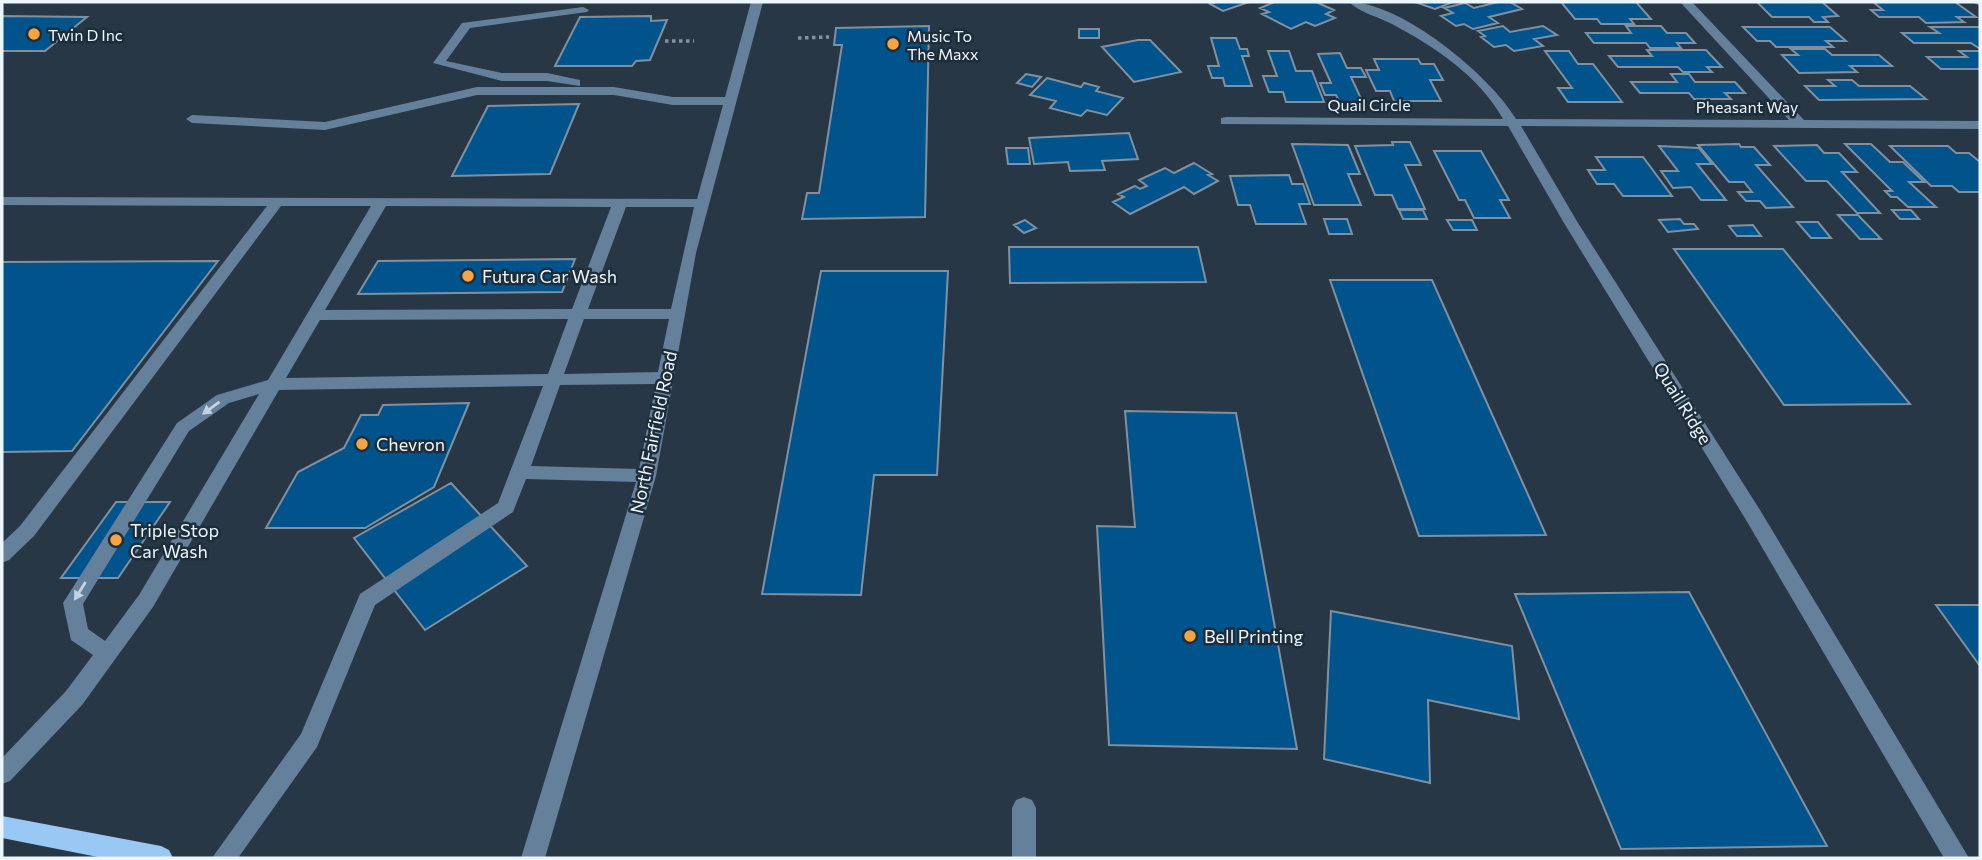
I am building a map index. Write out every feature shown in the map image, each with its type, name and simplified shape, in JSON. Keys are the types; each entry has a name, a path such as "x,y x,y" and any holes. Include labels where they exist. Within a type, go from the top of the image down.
{"main road":[{"path":"4,831 162,858"}],"street":[{"name":"North Fairfield Road","path":"533,858 647,476 689,253 757,2"},
{"name":"Quail Ridge","path":"1354,2 1408,27 1460,61 1490,89 1513,122 1571,223 1753,515 1957,858"},
{"path":"1686,2 1800,124"},
{"path":"583,10 466,25 439,63 502,77 547,77 673,101 729,102"},
{"path":"192,119 325,126 477,91 614,91"},
{"name":"Quail Circle","path":"1226,121 1513,122"},
{"name":"Pheasant Way","path":"1513,122 1980,125"},
{"path":"2,201 703,203"},
{"path":"2,555 27,531 277,201"},
{"path":"2,774 74,698 146,601 381,202"},
{"path":"224,858 309,740 367,600 506,507 620,203"},
{"path":"314,315 678,314"},
{"path":"108,654 78,634 73,603 183,427 223,399 274,384 666,378"},
{"path":"519,472 647,476"},
{"path":"1024,808 1024,858"}],"path":[{"path":"798,38 829,37"},
{"path":"665,41 694,41"}],"building":[{"path":"1249,2 1223,11 1210,4"},
{"path":"1275,2 1316,2 1334,10 1326,14 1335,18 1315,26 1306,22 1291,29 1262,14 1269,12 1260,8"},
{"path":"1415,2 1453,2 1435,9"},
{"path":"1510,2 1522,9 1489,17 1498,23 1473,29 1464,24 1456,26 1441,16 1453,13 1444,8 1465,3 1474,8"},
{"path":"1561,2 1636,2 1651,19 1630,19 1634,24 1601,24 1597,19 1575,19"},
{"path":"1757,2 1822,2 1838,16 1823,17 1828,22 1814,22 1809,17 1772,17"},
{"path":"1873,2 1955,2 1976,17 1957,17 1964,22 1926,23 1919,17 1879,17 1871,10 1883,10"},
{"name":"Twin D Inc","path":"2,16 87,17 45,51 2,51"},
{"path":"651,16 651,21 667,20 650,60 636,61 632,66 555,66 580,17"},
{"path":"929,26 925,217 802,219 807,193 819,193 842,45 834,45 836,28"},
{"path":"1503,26 1510,32 1543,26 1557,35 1534,39 1543,46 1514,51 1506,45 1494,47 1481,37 1485,36 1478,31"},
{"path":"1626,26 1661,26 1667,33 1686,33 1695,43 1677,43 1681,48 1650,48 1646,43 1594,43 1586,33 1631,33"},
{"path":"1743,27 1830,27 1846,41 1826,41 1833,47 1776,47 1770,41 1757,41"},
{"path":"1930,27 1980,27 1980,49 1971,43 1914,43 1902,33 1939,33"},
{"path":"1079,29 1099,29 1099,38 1079,38"},
{"path":"1211,38 1236,38 1240,49 1247,49 1249,56 1242,56 1252,86 1225,86 1223,78 1212,78 1208,66 1219,66"},
{"path":"1150,40 1181,72 1134,82 1102,47"},
{"path":"1791,49 1825,49 1832,55 1879,55 1892,66 1850,66 1857,72 1799,73 1782,55 1798,55"},
{"path":"1647,50 1706,50 1722,67 1707,67 1712,72 1683,72 1678,67 1618,67 1609,56 1652,56"},
{"path":"1268,51 1289,51 1296,71 1312,71 1324,102 1286,102 1283,92 1269,92 1263,76 1277,76"},
{"path":"1545,51 1569,51 1578,64 1593,64 1622,102 1568,102 1558,88 1572,88"},
{"path":"1959,51 1980,51 1980,69 1941,69 1927,57 1967,57"},
{"path":"1340,53 1347,68 1361,68 1366,77 1351,77 1363,103 1340,103 1336,95 1325,95 1320,83 1331,83 1318,54"},
{"path":"1374,59 1418,59 1421,64 1434,64 1443,80 1430,80 1441,101 1394,101 1390,91 1376,91 1366,70 1379,70"},
{"path":"1026,74 1041,77 1032,87 1017,83"},
{"path":"1671,74 1689,74 1695,82 1735,82 1745,93 1725,93 1731,99 1694,99 1689,93 1640,93 1631,82 1677,82"},
{"path":"1047,78 1081,87 1084,83 1099,87 1096,91 1123,98 1107,115 1087,110 1081,116 1050,108 1056,101 1030,95"},
{"path":"1828,80 1852,80 1859,86 1910,86 1926,99 1819,100 1805,86 1835,86"},
{"path":"579,104 550,174 452,176 488,106"},
{"path":"1129,133 1138,159 1102,161 1105,170 1070,171 1068,162 1034,164 1029,138"},
{"path":"1392,142 1410,142 1421,165 1405,165 1425,209 1398,209 1392,195 1375,195 1355,146 1393,145"},
{"path":"1292,144 1348,145 1360,174 1348,174 1361,205 1314,205"},
{"path":"1739,144 1741,147 1754,147 1770,165 1756,165 1793,207 1766,208 1760,201 1746,201 1738,192 1752,192 1744,182 1729,182 1698,145"},
{"path":"1845,144 1871,144 1890,162 1903,162 1924,182 1909,182 1936,207 1908,207 1897,197 1891,197 1885,191 1892,191"},
{"path":"1817,145 1824,153 1839,153 1857,172 1842,172 1880,213 1857,213 1827,181 1806,181 1774,146"},
{"path":"1659,146 1699,148 1712,164 1697,164 1726,200 1701,200 1691,187 1673,188 1661,171 1678,171"},
{"path":"1890,146 1948,146 1956,153 1969,153 1980,162 1980,192 1959,192 1952,186 1931,186"},
{"path":"1006,148 1028,148 1030,164 1008,164"},
{"path":"1434,151 1481,151 1509,200 1500,200 1510,218 1474,218 1465,200 1459,200"},
{"path":"1596,157 1643,157 1672,196 1623,196 1614,184 1597,184 1588,170 1605,170"},
{"path":"1194,163 1218,181 1194,194 1184,187 1130,214 1113,202 1124,197 1118,194 1135,186 1140,189 1147,186 1139,180 1165,168 1174,173"},
{"path":"1289,175 1292,184 1303,184 1310,204 1299,204 1306,224 1256,224 1250,205 1238,205 1230,176"},
{"path":"1399,210 1423,210 1427,219 1403,219"},
{"path":"1892,210 1911,210 1919,219 1900,219"},
{"path":"1838,215 1858,215 1881,239 1860,239"},
{"path":"1324,219 1347,219 1352,234 1329,234"},
{"path":"1680,219 1684,224 1694,224 1698,229 1668,232 1659,220"},
{"path":"1025,220 1036,228 1024,233 1014,225"},
{"path":"1447,220 1472,220 1477,230 1453,230"},
{"path":"1797,222 1818,222 1831,238 1811,238"},
{"path":"1753,225 1761,236 1737,236 1729,226"},
{"path":"1009,247 1198,247 1206,282 1010,283"},
{"path":"1674,249 1783,249 1910,404 1784,405"},
{"name":"Futura Car Wash","path":"575,259 562,292 358,294 378,261"},
{"path":"218,261 72,451 2,452 2,262"},
{"path":"821,271 948,271 937,475 874,475 861,595 762,594"},
{"path":"1330,280 1432,280 1546,535 1419,536"},
{"path":"469,403 434,487 365,528 266,528 298,472 344,448 361,415 378,415 383,405"},
{"name":"Bell Printing","path":"1125,411 1236,413 1297,749 1109,745 1097,526 1135,527"},
{"name":"Chevron","path":"451,483 527,566 425,630 354,538"},
{"name":"Triple Stop Car Wash","path":"116,502 170,502 118,578 61,578"},
{"path":"1689,592 1827,846 1621,849 1515,594"},
{"path":"1936,605 1980,605 1980,666"},
{"path":"1331,611 1512,646 1519,719 1428,700 1430,783 1324,759"}],"place":[{"name":"Twin D Inc","path":"34,34"},
{"name":"Music To The Maxx","path":"893,44"},
{"name":"Futura Car Wash","path":"468,276"},
{"name":"Chevron","path":"362,444"},
{"name":"Triple Stop Car Wash","path":"116,540"},
{"name":"Bell Printing","path":"1190,636"}]}
